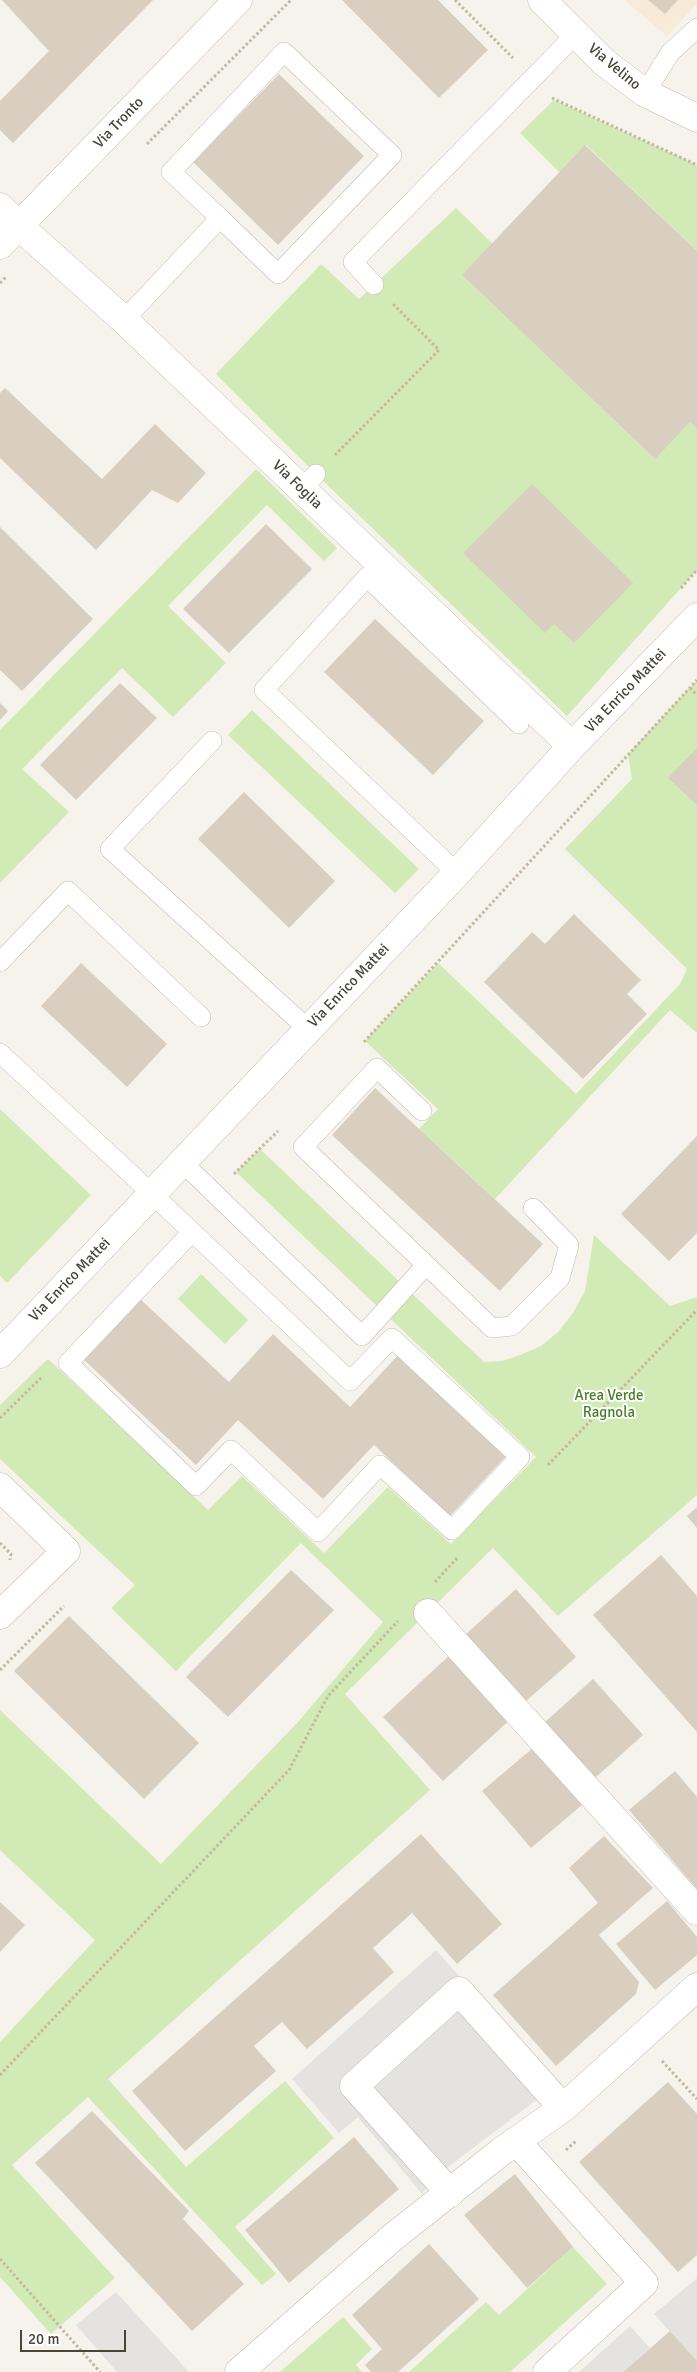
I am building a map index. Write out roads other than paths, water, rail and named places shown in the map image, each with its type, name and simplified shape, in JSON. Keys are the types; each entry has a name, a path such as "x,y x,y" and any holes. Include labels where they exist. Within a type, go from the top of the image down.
{"street":[{"name":"Via Tronto","path":"9,236 238,0"},
{"name":"Via Velino","path":"542,0 605,63 645,94 697,118"},
{"name":"Via Foglia","path":"0,207 9,236 124,320 308,482 572,746"},
{"name":"Via Enrico Mattei","path":"0,1354 457,873 572,746 697,617"},
{"path":"0,1487 66,1551 0,1615"},
{"path":"420,1605 697,1911"},
{"path":"239,2372 393,2236 516,2141 563,2108 697,1987"},
{"path":"450,2193 354,2086 459,1991 563,2108"},
{"path":"516,2141 644,2284 547,2372"}],"lane":[{"path":"645,94 670,53 697,28"},
{"path":"374,285 353,262 576,34"},
{"path":"284,52 392,155 278,274 220,218 171,172 284,52"},
{"path":"124,320 220,218"},
{"path":"457,873 264,690 367,578 519,724"},
{"path":"212,741 110,849 308,1030"},
{"path":"0,962 68,891 201,1017"},
{"path":"0,1053 192,1232 350,1381 392,1338 520,1457 452,1530 380,1465 318,1532 230,1450 196,1486 68,1363 192,1232"},
{"path":"422,1111 377,1068 303,1147 492,1328 512,1326 560,1278 569,1245 533,1208"},
{"path":"182,1162 362,1336 426,1266"}],"park label":[{"name":"Area Verde Ragnola","path":"609,1404"}]}
